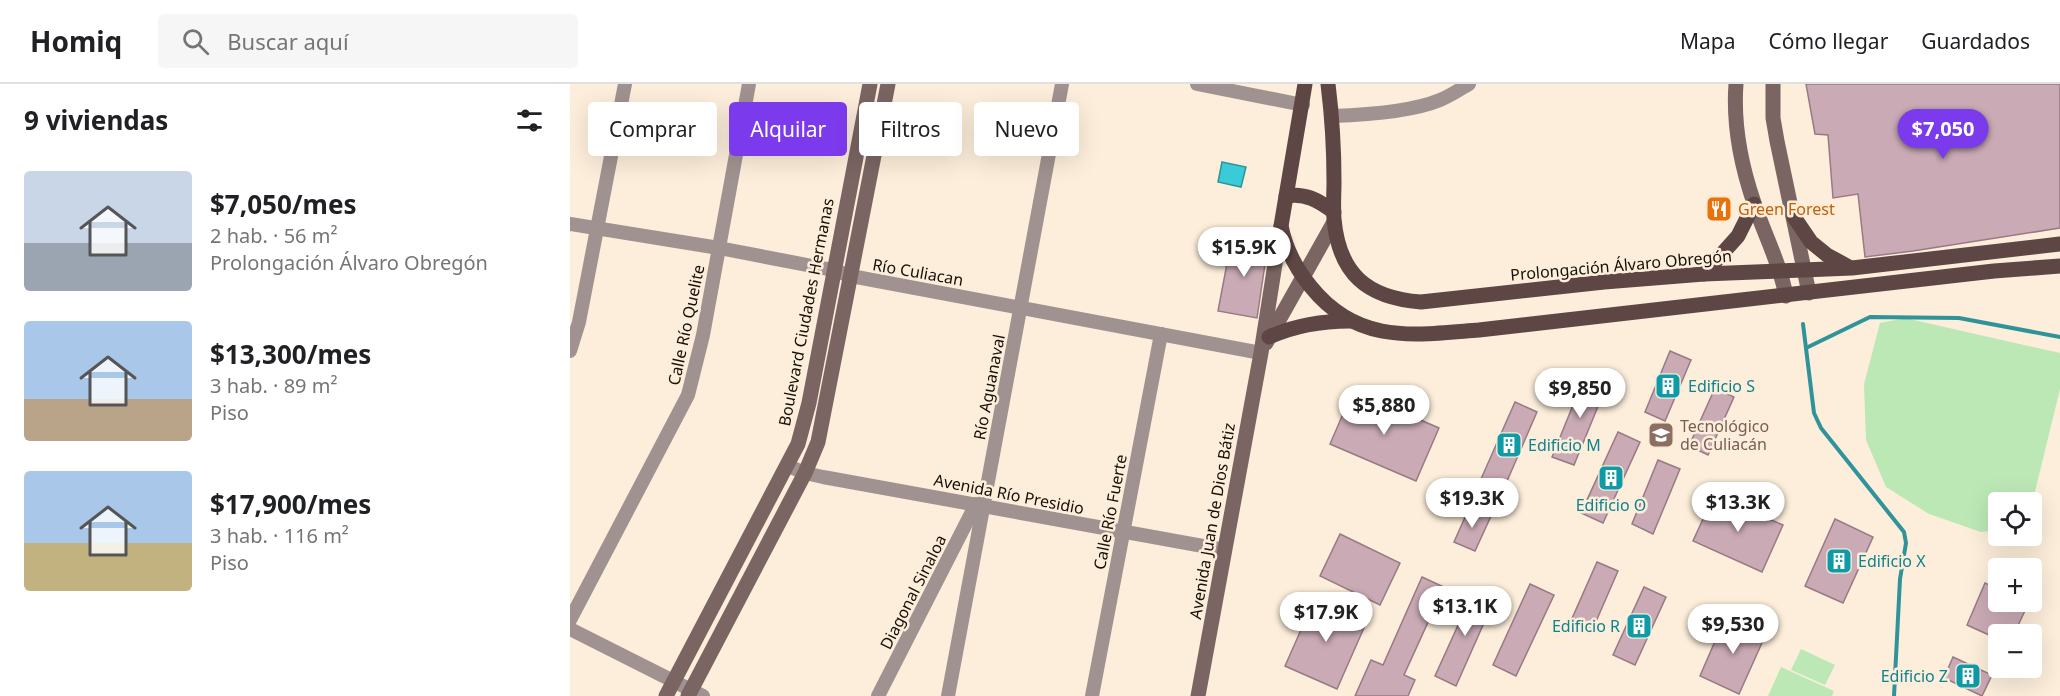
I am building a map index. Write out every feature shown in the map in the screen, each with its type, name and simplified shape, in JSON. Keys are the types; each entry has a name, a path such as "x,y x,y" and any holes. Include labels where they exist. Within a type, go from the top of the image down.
{"main road":[{"name":"Boulevard Ciudades Hermanas","path":"666,696 798,444 809,403 870,84"},
{"path":"694,694 805,473 818,442 888,84"},
{"path":"1305,84 1281,226 1291,257 1304,278 1327,304 1350,321 1384,332 1415,334 1479,330 1531,322 1786,296 1994,271 2060,266"},
{"name":"Prolongación Álvaro Obregón","path":"1328,84 1332,116 1334,217 1342,250 1356,277 1381,295 1409,301 1446,300 1604,282 1704,274 1852,268 2060,244"},
{"path":"1736,84 1738,139 1754,204 1780,271 1786,296"},
{"path":"1773,84 1773,118 1809,293"},
{"path":"1286,196 1299,194 1320,201 1334,217"},
{"path":"1704,274 1738,236 1754,204"},
{"name":"Avenida Juan de Dios Bátiz","path":"1261,353 1304,278 1334,217"},
{"path":"1794,217 1811,242 1827,255 1852,268"},
{"name":"Avenida Juan de Dios Bátiz","path":"1198,696 1261,353 1281,226"},
{"path":"1269,337 1288,328 1308,323 1350,321"}],"street":[{"path":"570,351 579,322 625,84"},
{"name":"Calle Río Quelite","path":"570,620 688,395 719,248 749,84"},
{"name":"Río Aguanaval","path":"948,696 980,504 1021,307 1062,84"},
{"path":"1197,84 1303,105"},
{"path":"1332,116 1352,116 1423,106 1450,96 1469,84"},
{"name":"Río Culiacan","path":"570,224 719,248 833,270 850,276 1261,353"},
{"name":"Calle Río Fuerte","path":"1092,696 1161,334"},
{"name":"Avenida Río Presidio","path":"788,466 805,473 1225,550"},
{"name":"Diagonal Sinaloa","path":"878,696 980,504"},
{"path":"570,629 674,681 694,694"}],"green space":[{"path":"1905,318 2060,353 2060,389 2035,492 1988,492 1988,531 1981,532 1929,514 1886,487 1866,440 1864,384 1880,323"},
{"path":"1801,649 1835,665 1825,685 1791,670"},
{"path":"1781,667 1834,691 1832,696 1768,696"}],"water":[{"path":"1222,162 1246,167 1241,187 1218,182"}],"building":[{"path":"1806,84 2060,84 2060,228 1865,257 1858,194 1833,198 1828,135 1815,134"},
{"path":"1232,237 1268,244 1257,318 1218,311"},
{"name":"Edificio S","path":"1670,351 1691,360 1665,421 1645,412"},
{"path":"1586,373 1608,382 1574,465 1552,457"},
{"path":"1715,388 1734,397 1708,455 1689,446"},
{"path":"1353,391 1439,428 1416,481 1330,444"},
{"name":"Edificio M","path":"1515,402 1537,412 1504,488 1481,479"},
{"name":"Edificio O","path":"1618,432 1640,442 1603,523 1581,513"},
{"path":"1658,460 1680,469 1653,534 1632,524"},
{"path":"1714,495 1783,525 1762,572 1693,541"},
{"path":"1470,506 1491,516 1475,551 1454,542"},
{"name":"Edificio X","path":"1835,519 1873,537 1843,603 1805,586"},
{"path":"1340,534 1400,563 1380,605 1320,576"},
{"path":"1597,562 1618,571 1591,633 1570,623"},
{"path":"1422,577 1444,587 1404,675 1415,680 1408,696 1355,696 1371,660 1383,665"},
{"path":"1985,583 1988,584 1988,612 2024,612 2019,624 1988,624 1988,634 1967,625"},
{"path":"1530,584 1554,595 1516,676 1493,665"},
{"name":"Edificio R","path":"1644,587 1666,597 1635,665 1613,655"},
{"path":"1475,588 1495,598 1456,686 1435,676"},
{"path":"1315,598 1367,621 1337,689 1285,666"},
{"path":"1726,616 1766,634 1739,694 1700,676"},
{"name":"Edificio Z","path":"1953,657 1988,673 1988,678 1991,678 1982,696 1944,678"}],"waterway":[{"path":"1806,348 1870,317 1959,318 2060,337"},
{"path":"1803,324 1814,413 1821,428 1904,532 1906,543 1900,579 1894,696"}],"place":[{"name":"Green Forest","path":"1719,209"},
{"name":"Edificio S","path":"1668,386"},
{"name":"Tecnológico de Culiacán","path":"1661,435"},
{"name":"Edificio M","path":"1509,445"},
{"name":"Edificio O","path":"1611,478"},
{"name":"Edificio X","path":"1839,561"},
{"name":"Edificio R","path":"1639,626"},
{"name":"Edificio Z","path":"1968,676"}]}
